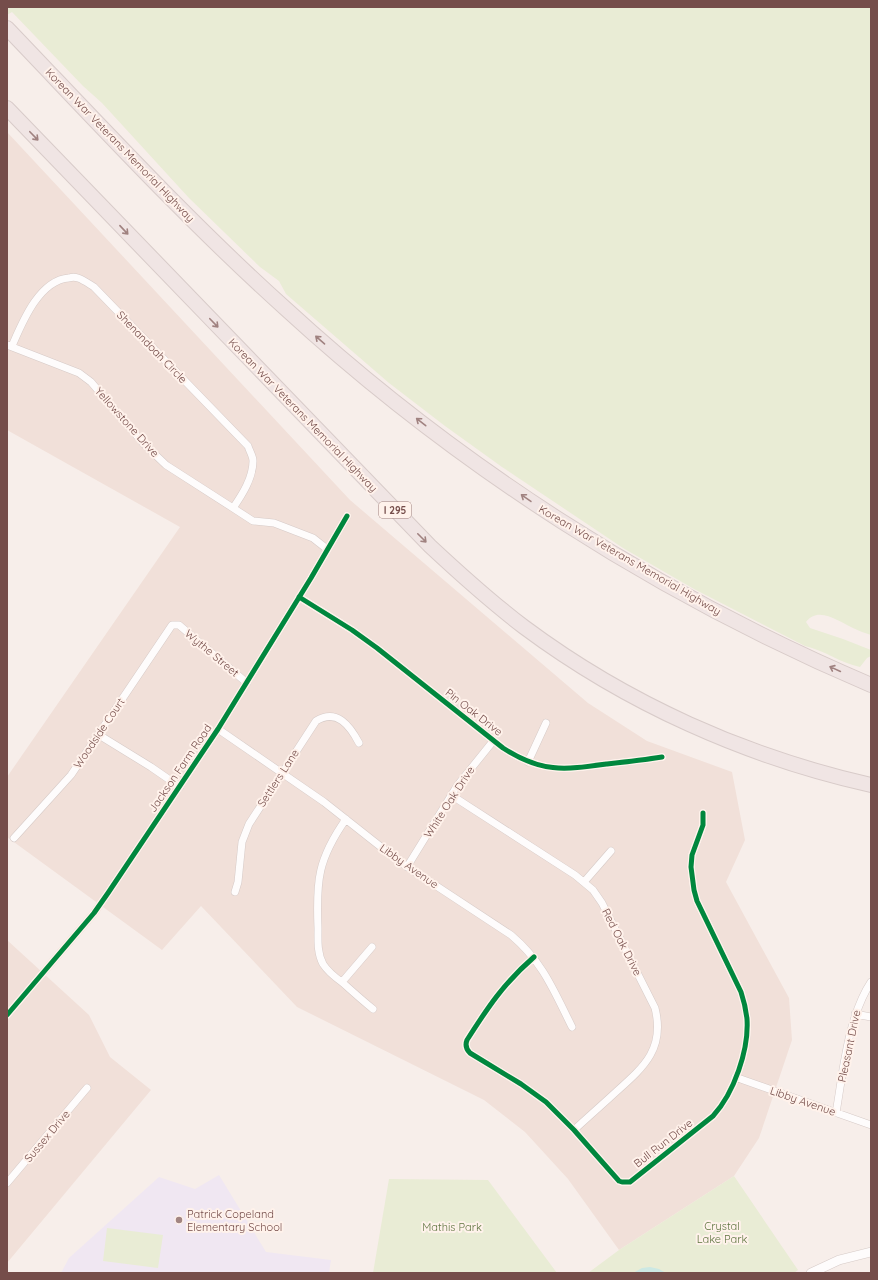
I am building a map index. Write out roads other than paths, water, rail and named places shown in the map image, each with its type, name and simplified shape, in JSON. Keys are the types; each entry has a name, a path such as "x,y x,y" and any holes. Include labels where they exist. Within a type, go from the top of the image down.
{"highway":[{"name":"Korean War Veterans Memorial Highway","path":"7,28 151,178 246,273 342,359 428,427 549,514 661,581 713,610 790,649 871,685"},
{"name":"Korean War Veterans Memorial Highway","path":"7,108 421,537 468,582 511,617 551,646 601,678 680,720 782,760 871,785"}],"street":[{"name":"Shenandoah Circle","path":"9,346 44,289 55,281 63,278 77,277 86,281 94,287 248,446 253,460 250,478 242,495 233,508"},
{"name":"Yellowstone Drive","path":"9,346 79,373 91,382 143,443 166,465 253,521 274,524 313,538 327,549"},
{"name":"Jackson Farm Road","path":"7,1015 94,913 180,788 247,683 347,516"},
{"name":"Pin Oak Drive","path":"299,597 352,630 377,648 494,740 516,756 528,762 549,768 573,769 662,757"},
{"name":"Wythe Street","path":"177,624 247,683"},
{"name":"Woodside Court","path":"14,838 61,788 99,735 170,627 177,624"},
{"name":"Settlers Lane","path":"235,892 238,882 241,846 244,833 316,721 324,717 334,717 344,722 355,734 359,743"},
{"path":"528,762 546,723"},
{"name":"Libby Avenue","path":"218,729 282,772 408,867 497,924 525,947 534,957 551,985 572,1027"},
{"path":"99,735 151,767 180,788"},
{"name":"White Oak Drive","path":"408,867 451,795 494,740"},
{"name":"Red Oak Drive","path":"451,795 575,874 584,882 602,903 655,1008 658,1033 654,1050 642,1068 574,1130"},
{"name":"Bull Run Drive","path":"534,957 499,992 468,1040 466,1048 470,1053 546,1102 574,1130 619,1181 626,1183 630,1182 713,1116 725,1101 741,1062 747,1032 747,1021 741,992 697,901 691,879 692,855 703,825 703,813"},
{"path":"346,819 331,842 320,870 318,891 318,950 324,966 374,1009"},
{"path":"584,882 612,851"},
{"path":"342,982 372,947"},
{"name":"Pleasant Drive","path":"836,1113 855,1014 863,994 871,982"},
{"path":"855,1014 871,1017"},
{"name":"Libby Avenue","path":"735,1077 871,1125"},
{"name":"Sussex Drive","path":"7,1183 87,1088"},
{"path":"811,1273 839,1260 871,1252"}],"water":[{"path":"650,1267 659,1269 666,1273 633,1273 642,1268"}],"place":[{"name":"Patrick Copeland Elementary School","path":"179,1220"}],"park label":[{"name":"Mathis Park","path":"452,1227"},
{"name":"Crystal Lake Park","path":"722,1232"}]}
